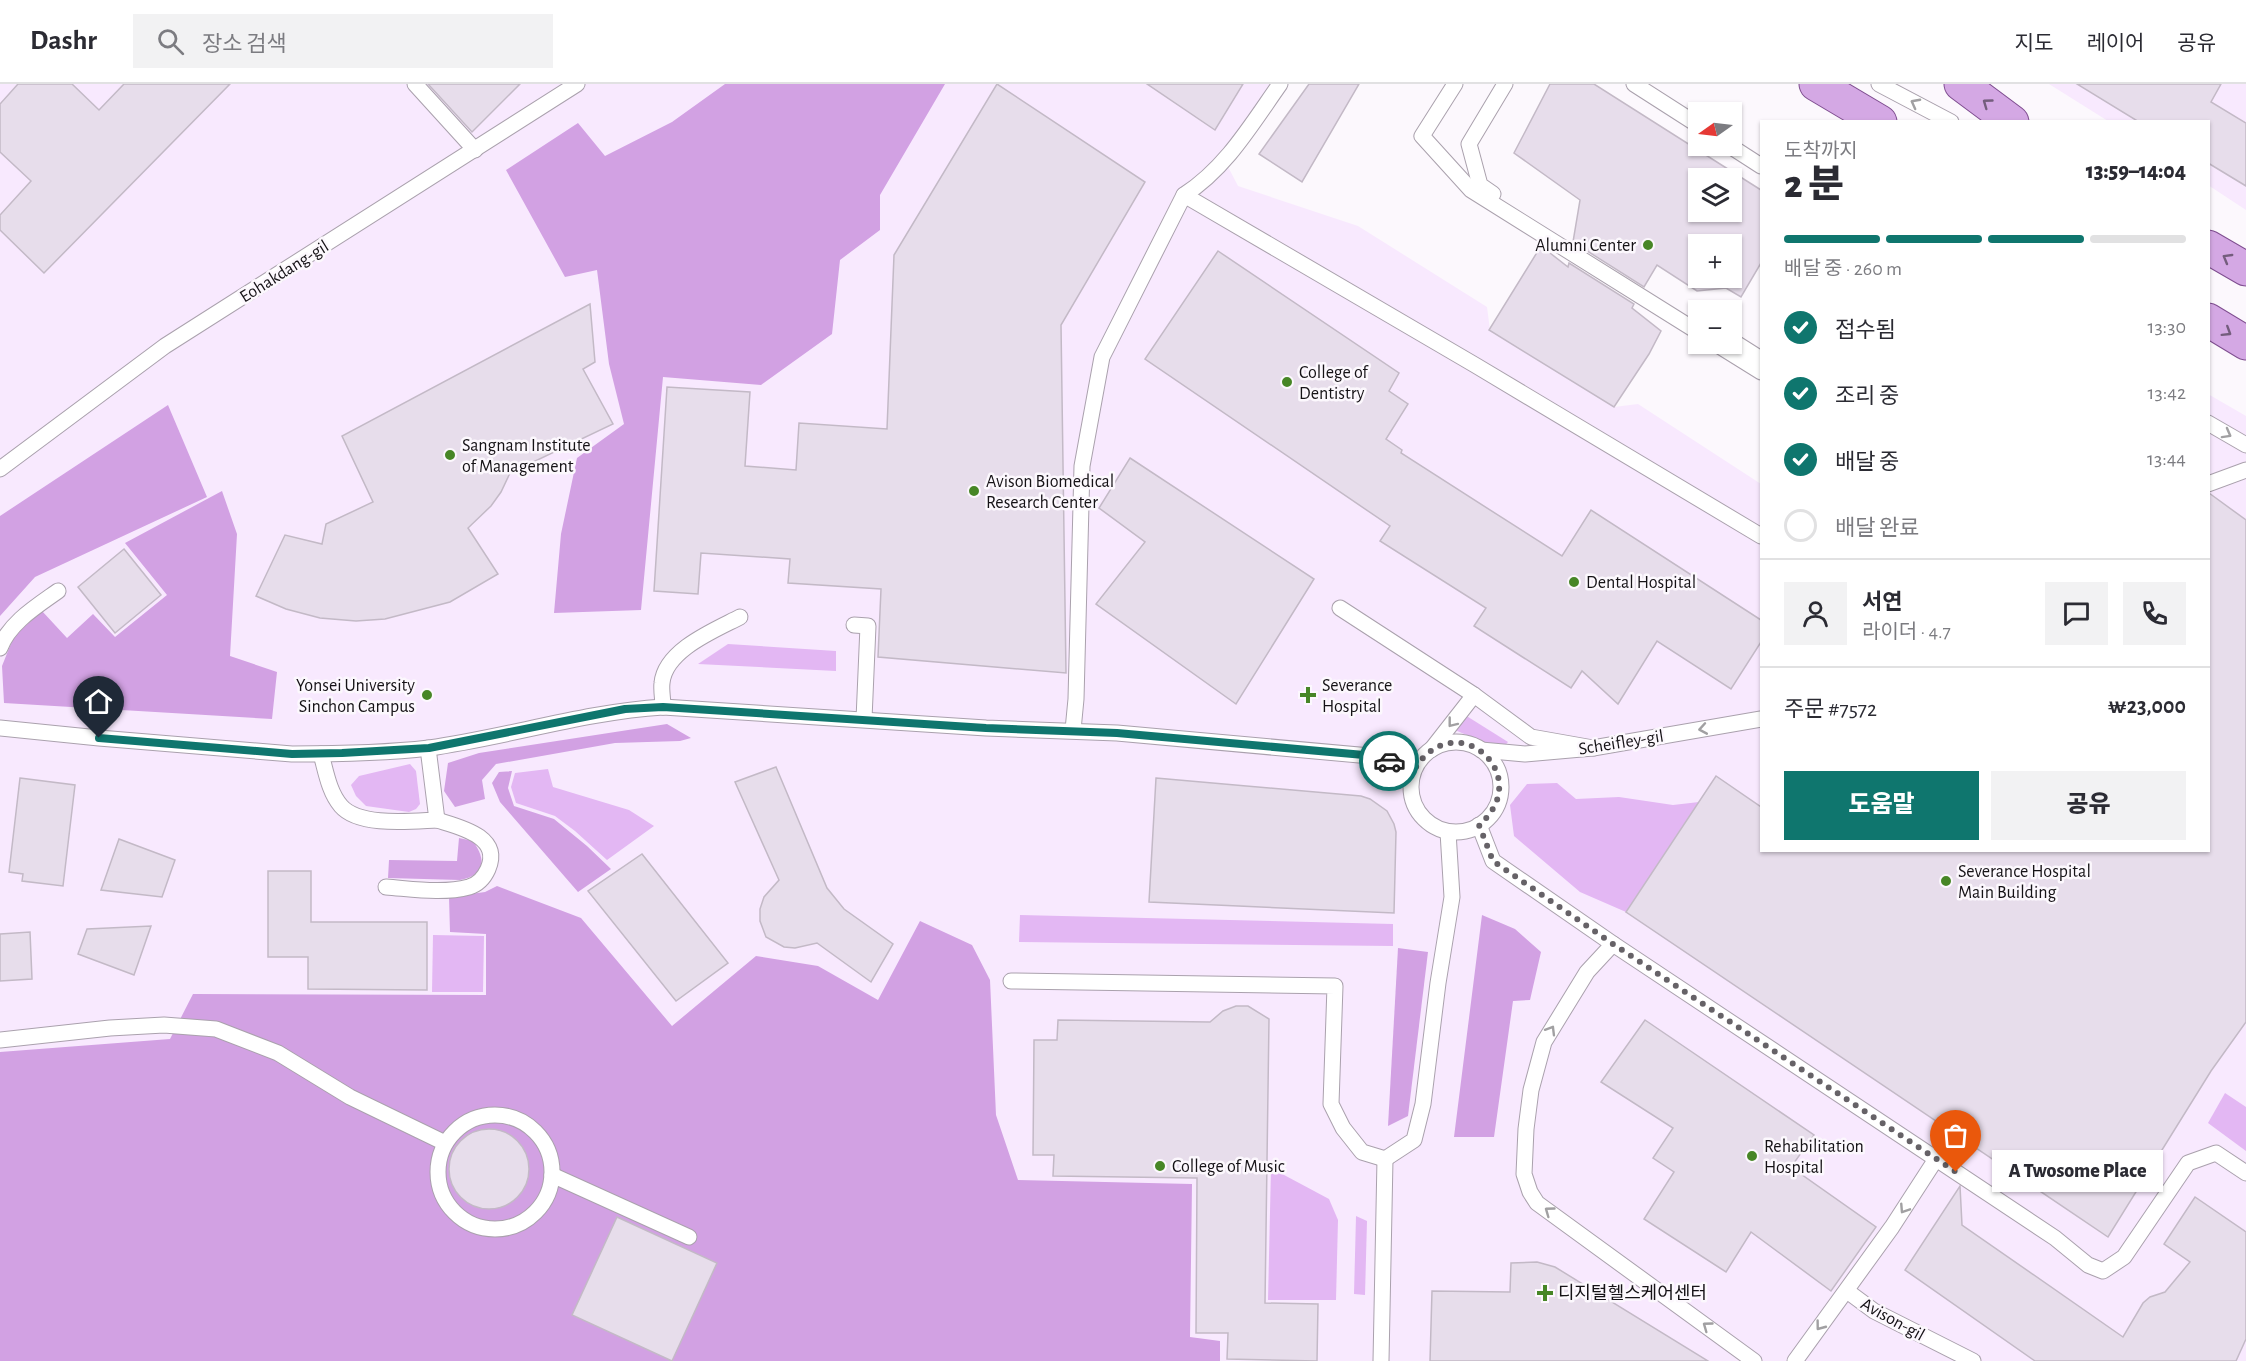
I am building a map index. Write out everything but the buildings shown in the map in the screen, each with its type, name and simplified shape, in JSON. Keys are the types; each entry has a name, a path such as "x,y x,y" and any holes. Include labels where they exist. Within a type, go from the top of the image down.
{"main road":[{"path":"1816,84 1877,120"},
{"path":"1961,84 2010,120"},
{"path":"2210,248 2246,269"},
{"path":"2210,321 2246,344"}],"lane":[{"path":"415,84 475,150"},
{"name":"Eohakdang-gil","path":"0,469 165,346 577,84"},
{"path":"1073,730 1076,699 1082,466 1102,357 1184,195 1200,185 1225,162 1280,84"},
{"path":"1455,84 1422,136 1471,190 1688,326"},
{"path":"1505,84 1469,144 1480,185 1688,314"},
{"path":"1634,84 1688,119"},
{"path":"1879,84 1946,120"},
{"path":"1742,154 1760,165"},
{"path":"1184,195 1760,535"},
{"path":"1742,347 1760,358"},
{"path":"1732,354 1760,371"},
{"path":"2210,424 2246,445"},
{"path":"2210,483 2246,470"},
{"path":"0,648 3,639 21,620 58,591"},
{"path":"1340,608 1474,695 1531,736 1593,748"},
{"path":"663,707 662,681 673,658 698,639 741,617"},
{"path":"854,625 868,626 864,719"},
{"path":"1431,750 1442,744 1455,742 1481,750 1492,760 1498,773 1500,788 1498,803 1491,816 1479,825 1459,832 1448,832 1433,826 1422,816 1414,803 1411,790 1413,772 1421,759 1431,750 1474,695"},
{"path":"0,728 292,754 321,754 429,748 625,709 663,707 986,728 1073,730 1381,757 1413,772"},
{"name":"Scheifley-gil","path":"1481,750 1526,754 1593,748 1760,719"},
{"path":"429,748 437,820"},
{"path":"321,754 330,787 341,806 351,815 391,822 437,820 473,832 482,838 488,847 491,862 484,878 472,886 453,890 386,887"},
{"path":"1479,825 1493,861 1613,944 2055,1238 2088,1265 2103,1271 2124,1257 2188,1163 2216,1153 2246,1173"},
{"path":"1385,1159 1414,1140 1423,1104 1438,983 1452,897 1448,832"},
{"path":"1613,944 1587,972 1544,1042 1531,1089 1526,1129 1524,1174 1530,1192 1537,1203 1754,1361"},
{"path":"1011,981 1335,986 1331,1104 1343,1128 1362,1152 1385,1159"},
{"path":"0,1040 110,1028 164,1025 216,1029 278,1053 350,1097 445,1143"},
{"path":"492,1114 511,1116 528,1125 542,1138 550,1156 552,1175 548,1194 538,1210 524,1222 506,1228 487,1229 470,1223 455,1212 444,1197 438,1179 439,1160 445,1143 457,1128 473,1118 492,1114"},
{"path":"1381,1361 1385,1159"},
{"path":"1795,1361 1847,1292 1936,1159"},
{"path":"552,1175 689,1237"},
{"name":"Avison-gil","path":"1847,1292 1874,1311 1973,1361"}],"shaded area":[{"path":"0,84 1280,84 1225,161 1238,186 1358,226 1487,307 1490,330 1614,407 1638,404 1760,483 1760,852 2210,852 2210,395 2246,416 2246,1361 0,1361"},
{"path":"725,84 945,84 880,195 880,230 840,260 832,334 761,385 663,377 641,610 554,613 561,534 577,458 624,424 609,364 597,270 565,277 506,170 578,123 605,156 672,122"},
{"path":"2049,84 2246,84 2246,210 2210,186 2210,120 2106,120"},
{"path":"168,405 207,497 35,577 0,616 0,516"},
{"path":"222,491 237,534 230,656 277,672 272,719 4,703 2,666 14,636 42,611 67,638 93,614 115,637 167,595 125,543"},
{"path":"728,644 836,651 836,671 698,664"},
{"path":"1465,715 1508,742 1501,750 1455,730"},
{"path":"667,724 691,738 680,741 615,743 496,764 482,780 485,799 455,807 444,791 448,763 479,753"},
{"path":"410,764 416,771 420,804 416,809 409,812 366,806 356,796 351,785 359,776"},
{"path":"548,769 553,787 629,810 654,826 607,860 555,816 516,803 511,787 515,773"},
{"path":"512,771 508,788 514,806 554,819 611,869 578,892 500,802 492,783 499,772"},
{"path":"1557,783 1576,799 1619,797 1673,805 1699,802 1626,912 1580,892 1514,836 1510,805 1527,784"},
{"path":"459,838 473,841 477,848 482,861 475,875 460,880 388,878 389,860 457,861"},
{"path":"497,886 581,918 672,1026 756,956 818,966 878,1000 920,921 972,945 990,980 996,1115 1018,1180 1192,1184 1190,1337 1220,1341 1220,1361 0,1361 0,1052 170,1039 193,994 486,995 486,934 450,932 449,897 485,892"},
{"path":"1020,915 1393,924 1393,946 1019,942"},
{"path":"1482,915 1515,929 1541,952 1530,1000 1513,1001 1494,1137 1454,1137"},
{"path":"433,935 484,936 483,992 432,992"},
{"path":"1398,948 1428,952 1408,1116 1388,1126"},
{"path":"2225,1093 2246,1107 2246,1151 2208,1123"},
{"path":"1271,1168 1329,1199 1338,1220 1336,1300 1268,1300"},
{"path":"1356,1216 1367,1221 1365,1295 1354,1294"}],"way so far":[{"path":"1389,761 1413,772 1421,759 1442,744 1455,742 1481,750 1492,760 1498,773 1500,788 1498,803 1491,816 1479,825 1493,861 1613,944 1956,1172"}],"place":[{"name":"Alumni Center","path":"1648,245"},
{"name":"College of Dentistry","path":"1287,382"},
{"name":"Sangnam Institute of Management","path":"450,455"},
{"name":"Avison Biomedical Research Center","path":"974,491"},
{"name":"Dental Hospital","path":"1574,582"},
{"name":"Yonsei University Sinchon Campus","path":"427,695"},
{"name":"Severance Hospital","path":"1308,695"},
{"name":"Severance Hospital Main Building","path":"1946,881"},
{"name":"Rehabilitation Hospital","path":"1752,1156"},
{"name":"College of Music","path":"1160,1166"},
{"name":"A Twosome Place","path":"1956,1172"},
{"name":"디지털헬스케어센터","path":"1545,1293"}],"route":[{"path":"99,738 292,754 342,753 429,748 625,709 663,707 986,728 1117,733 1364,755 1381,757 1389,761"}]}
